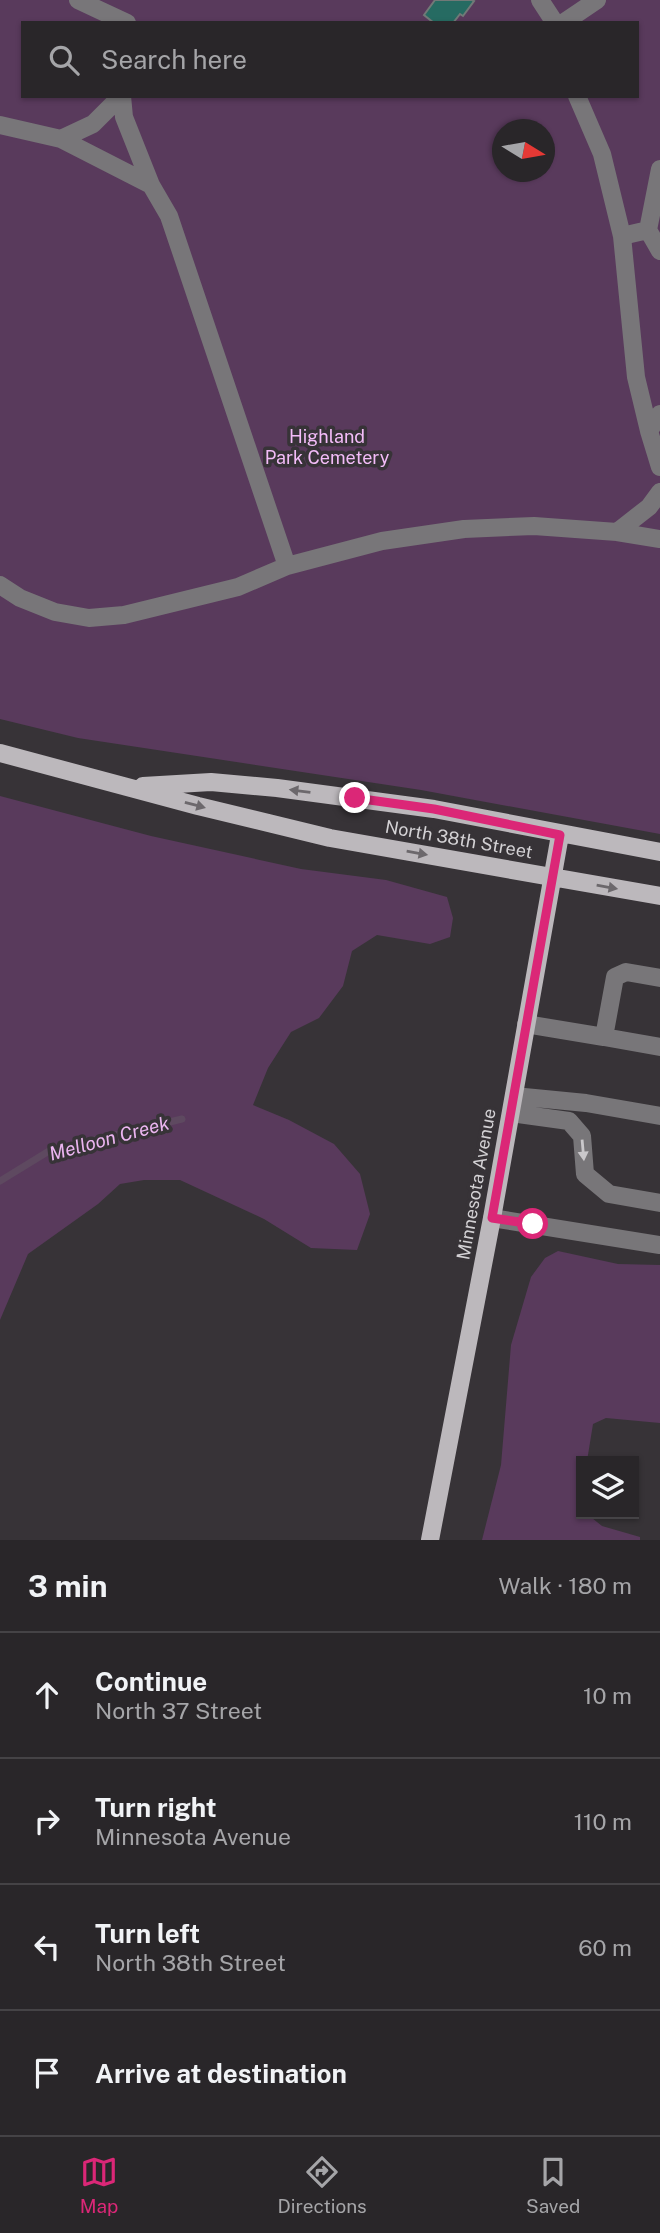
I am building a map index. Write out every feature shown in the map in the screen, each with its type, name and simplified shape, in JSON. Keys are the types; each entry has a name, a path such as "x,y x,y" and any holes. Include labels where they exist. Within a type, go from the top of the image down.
{"main road":[{"name":"North 38th Street","path":"0,753 330,838 660,896"},
{"name":"North 38th Street","path":"129,787 211,782 277,788 434,809 660,852"},
{"name":"Minnesota Avenue","path":"430,1540 492,1218 560,835"}],"street":[{"path":"78,0 123,21"},
{"path":"540,0 554,21"},
{"path":"565,21 597,0"},
{"path":"61,139 93,124 119,98"},
{"path":"121,98 124,117 151,185 169,216 287,566"},
{"path":"578,98 601,154 622,236 636,377 660,467"},
{"path":"0,125 61,139 151,185"},
{"path":"660,169 648,230 660,251"},
{"path":"622,236 648,230"},
{"path":"649,430 660,414"},
{"path":"617,532 649,507 660,492"},
{"path":"0,584 20,598 55,612 89,618 124,615 211,594 237,587 287,566 382,541 464,529 534,526 617,532 660,539"},
{"path":"604,1037 615,977 626,972 660,978"},
{"path":"526,1024 660,1047"},
{"path":"512,1105 586,1102 660,1116"},
{"path":"512,1105 569,1121 582,1136 586,1174 609,1194 660,1203"},
{"path":"492,1218 660,1245"}],"green space":[{"name":"Highland Park Cemetery","path":"0,0 660,0 660,834 421,790 78,738 0,719"},
{"path":"0,796 151,836 301,869 386,880 447,897 453,918 450,937 430,944 377,935 352,951 343,986 319,1018 291,1032 268,1068 253,1105 289,1120 334,1144 360,1174 370,1214 357,1250 311,1248 264,1219 180,1180 144,1180 120,1184 98,1204 28,1254 0,1320"},
{"path":"558,1251 618,1264 660,1265 660,1423 606,1418 593,1424 588,1456 576,1456 576,1519 593,1519 602,1526 640,1537 640,1540 482,1540 501,1465 511,1345 531,1277 545,1258"}],"building":[{"path":"435,0 474,1 463,16 460,14 455,21 432,21 424,15"}],"waterway":[{"name":"Melloon Creek","path":"0,1181 49,1151 182,1119"}],"route":[{"path":"355,798 434,809 560,835 492,1218 533,1224"}]}
